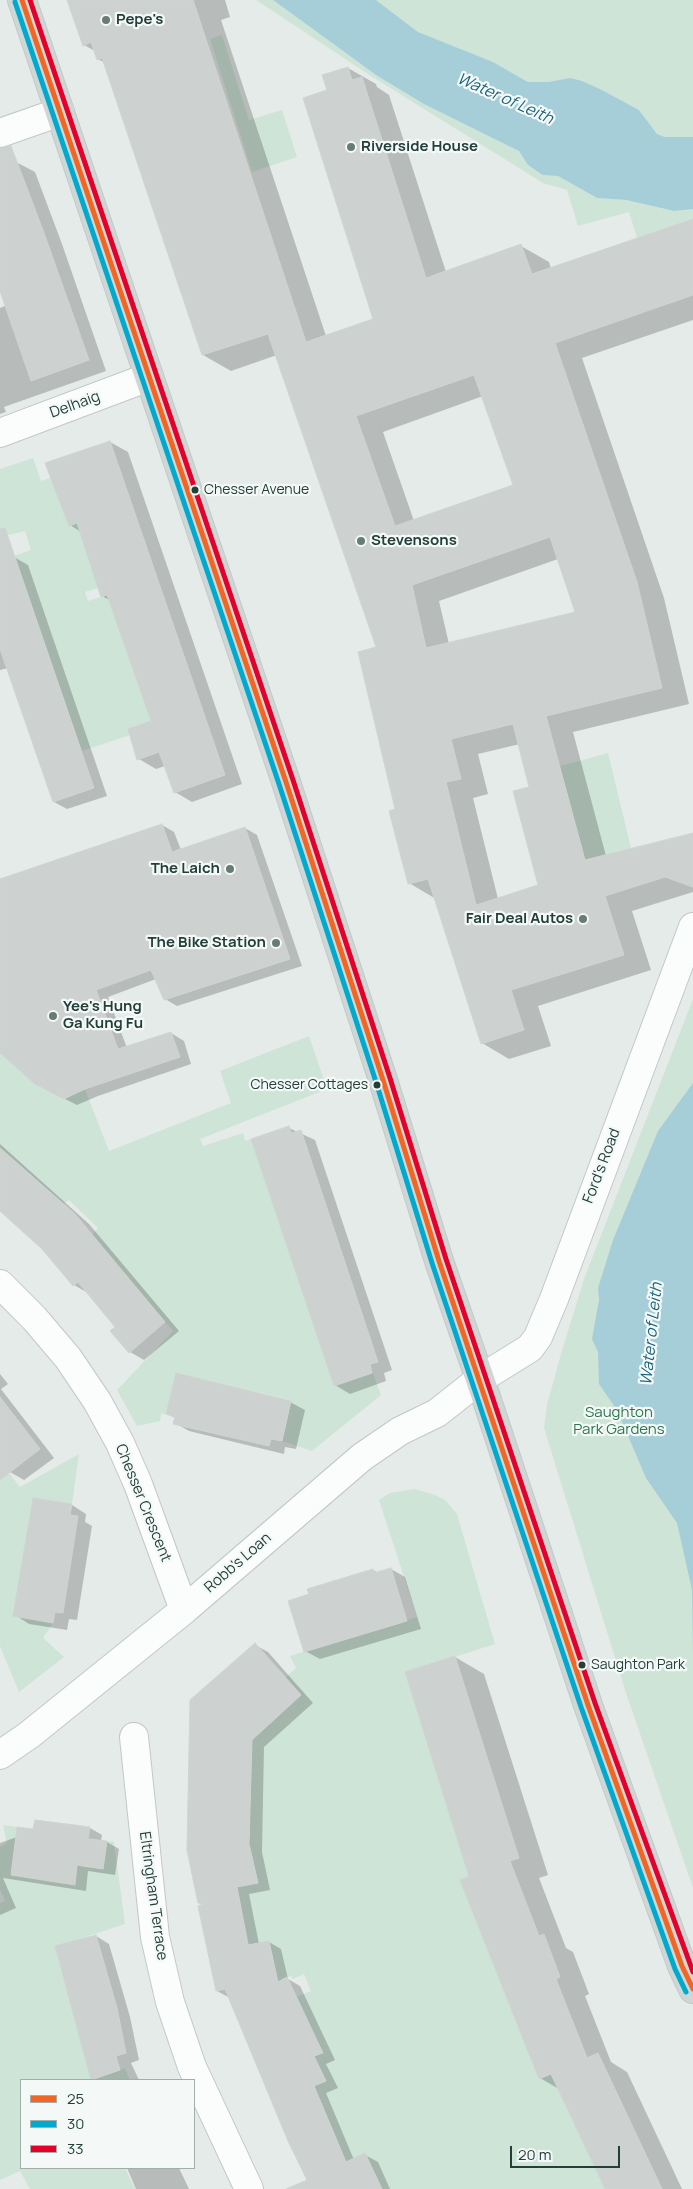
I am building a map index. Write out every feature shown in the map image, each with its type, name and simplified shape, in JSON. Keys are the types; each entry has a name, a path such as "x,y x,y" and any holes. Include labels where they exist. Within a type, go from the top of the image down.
{"main road":[{"path":"22,0 286,782 380,1071 439,1261 588,1705 682,1966 693,1989"}],"street":[{"path":"0,133 60,112"},
{"name":"Delhaig","path":"0,433 150,377"},
{"name":"Ford's Road","path":"480,1379 530,1348 538,1337 693,927"},
{"name":"Chesser Crescent","path":"0,1284 34,1318 68,1358 97,1401 120,1443 138,1484 184,1610"},
{"name":"Robb's Loan","path":"0,1755 29,1736 184,1610 362,1457 400,1431 437,1413 480,1379"},
{"name":"Eltringham Terrace","path":"134,1737 155,1937 170,2002 192,2067 249,2189"}],"green space":[{"path":"256,0 273,0 376,75 519,151 528,165 541,175 558,176 597,198 626,200 673,211 693,209 693,219 637,238 629,212 578,226 567,190 543,183 371,76"},
{"path":"376,0 693,0 693,137 665,137 657,134 639,110 602,90 570,78 548,82 528,82 493,62 418,32"},
{"path":"222,35 249,120 282,110 297,157 252,172 210,39"},
{"path":"33,458 41,481 68,472 66,519 69,526 82,522 104,586 85,592 88,601 107,595 151,721 131,728 133,734 82,751 14,556 31,550 25,531 0,537 0,469"},
{"path":"608,753 631,848 585,860 560,766"},
{"name":"Saughton Park Gardens","path":"693,999 693,1888 625,1690 544,1428 547,1405 584,1279"},
{"path":"309,1036 327,1089 200,1139 203,1146 243,1133 245,1141 251,1139 334,1386 373,1373 381,1395 312,1451 282,1441 291,1400 176,1373 166,1414 161,1414 160,1421 137,1426 117,1390 173,1331 92,1235 98,1228 69,1200 63,1204 0,1148 0,1053 35,1084 63,1099 85,1089 109,1151 231,1103 220,1071"},
{"path":"79,1454 72,1504 33,1498 14,1616 53,1623 43,1638 64,1657 19,1692 0,1646 0,1461 20,1487"},
{"path":"415,1489 445,1500 457,1514 495,1644 405,1673 469,1877 461,1880 539,2079 551,2074 605,2189 382,2189 365,2153 344,2163 318,2159 340,2149 314,2086 314,2056 322,2053 279,2004 311,1991 304,1974 293,1979 291,1976 271,1984 273,1961 269,1941 249,1945 237,1887 258,1883 252,1856 231,1860 231,1838 250,1838 250,1809 232,1809 232,1781 251,1781 252,1735 301,1695 285,1678 296,1668 290,1656 417,1617 379,1500 390,1493"},
{"path":"3,1825 17,1827 14,1852 103,1869 107,1841 114,1842 125,1924 55,1947 91,2079 20,2079 20,2169 125,2169 135,2189 30,2189 20,2171 0,2180 0,1903 5,1901 0,1890 0,1847 7,1843"},
{"path":"125,2068 130,2079 96,2079"}],"water":[{"name":"Water of Leith","path":"273,0 376,0 418,32 493,62 528,82 548,82 570,78 602,90 639,110 657,134 665,137 693,137 693,209 674,211 626,200 597,198 558,176 542,175 528,165 519,151 424,104 376,75"},
{"name":"Water of Leith","path":"693,1083 693,1656 692,1590 677,1523 646,1478 617,1410 599,1384 598,1352 592,1339 599,1300 598,1288 613,1240 658,1131"}],"building":[{"path":"67,0 193,0 306,342 373,319 303,98 327,90 322,75 348,67 352,80 362,77 426,278 521,244 532,274 693,219 693,295 555,343 637,582 662,688 546,716 585,860 693,833 693,887 665,877 605,896 624,955 511,990 524,1030 481,1044 428,879 408,884 389,811 395,809 358,652 376,647 268,334 202,355 102,58 97,60 91,42 83,46","holes":["474,375 513,485 395,526 356,416","550,537 575,612 426,648 412,585","513,724 529,787 513,791 538,885 476,905 446,782 461,779 451,739"]},
{"path":"11,146 89,360 31,381 0,291 0,148"},
{"path":"110,441 225,775 174,793 159,752 137,760 128,729 151,721 107,595 101,597 77,523 69,526 45,463"},
{"path":"5,528 94,788 53,802 0,649 0,529"},
{"path":"162,824 172,852 245,827 290,959 164,1000 151,970 96,990 118,1049 171,1032 180,1057 85,1089 64,1099 35,1084 0,1053 0,879"},
{"path":"289,1126 291,1133 301,1130 378,1362 370,1364 372,1373 334,1386 251,1139"},
{"path":"0,1148 75,1214 165,1322 129,1353 110,1331 115,1327 78,1282 73,1286 42,1249 0,1211"},
{"path":"176,1373 291,1401 282,1441 271,1439 269,1446 173,1424 175,1417 166,1414"},
{"path":"0,1397 40,1449 0,1480"},
{"path":"33,1498 72,1504 70,1515 78,1516 63,1613 55,1612 53,1623 13,1616"},
{"path":"391,1568 407,1621 304,1652 288,1601 309,1594 307,1589 373,1569 374,1573"},
{"path":"255,1643 301,1695 252,1740 249,1844 258,1883 237,1887 248,1945 269,1941 278,1982 287,1977 323,2053 314,2056 326,2081 314,2086 346,2162 365,2153 382,2189 286,2189 307,2180 288,2141 225,1989 216,1991 198,1906 203,1904 198,1903 187,1850 190,1700"},
{"path":"455,1656 519,1858 510,1861 539,1936 544,1934 560,1977 556,1979 587,2058 598,2053 662,2189 605,2189 551,2074 539,2079 460,1880 469,1877 405,1672"},
{"path":"35,1820 90,1827 88,1839 107,1841 103,1869 77,1865 75,1885 11,1875 17,1827 33,1829"},
{"path":"96,1935 117,2008 126,2053 116,2056 120,2070 91,2079 55,1946"}],"transit line":[{"name":"25","path":"22,0 286,782 383,1080 439,1261 588,1705 682,1966 693,1989"},
{"name":"33","path":"30,0 293,780 390,1078 446,1259 595,1703 693,1972"},
{"name":"30","path":"15,2 279,784 376,1082 432,1263 581,1707 675,1969 686,1992"}],"place":[{"name":"Pepe's","path":"106,20"},
{"name":"Riverside House","path":"351,147"},
{"name":"Chesser Avenue","path":"195,490"},
{"name":"Stevensons","path":"361,541"},
{"name":"The Laich","path":"230,869"},
{"name":"Fair Deal Autos","path":"583,919"},
{"name":"The Bike Station","path":"276,943"},
{"name":"Yee's Hung Ga Kung Fu","path":"53,1016"},
{"name":"Chesser Cottages","path":"377,1085"},
{"name":"Saughton Park","path":"582,1665"}]}
